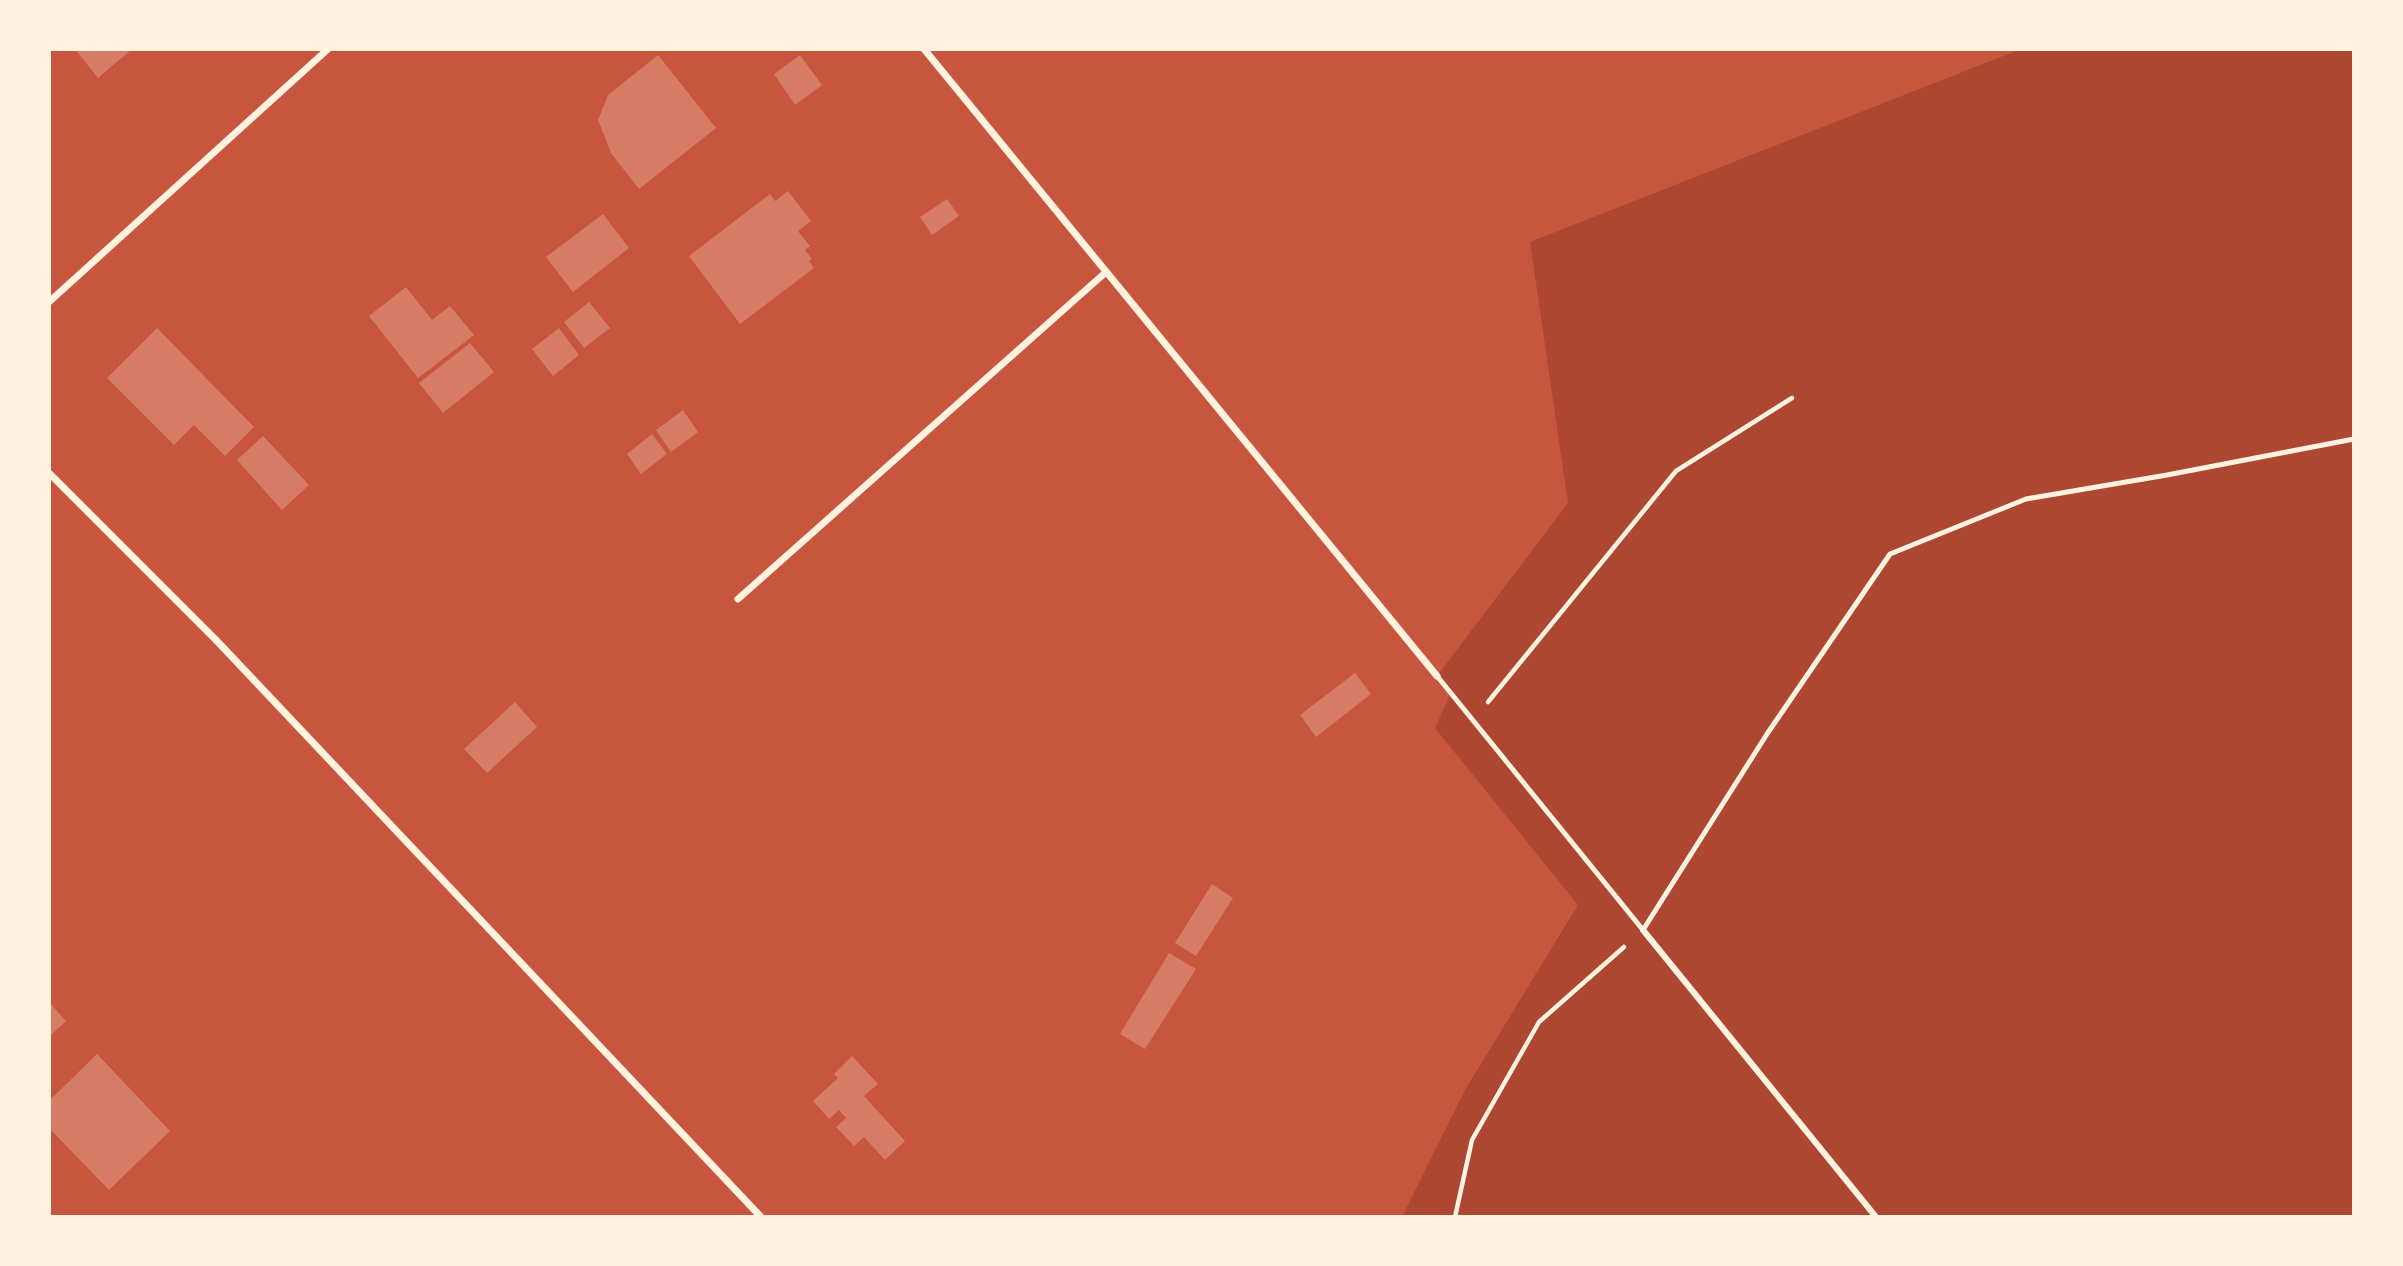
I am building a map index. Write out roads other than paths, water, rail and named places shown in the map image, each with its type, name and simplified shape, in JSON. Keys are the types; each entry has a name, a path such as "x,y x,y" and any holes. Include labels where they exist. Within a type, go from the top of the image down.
{"street":[{"path":"49,302 328,49"},
{"path":"924,49 1437,676"},
{"path":"738,599 1107,272"},
{"path":"49,472 217,641 761,1217"},
{"path":"1643,930 1876,1217"}],"lane":[{"path":"1437,676 1643,930 1767,734 1890,554 2026,499 2354,439"}]}
